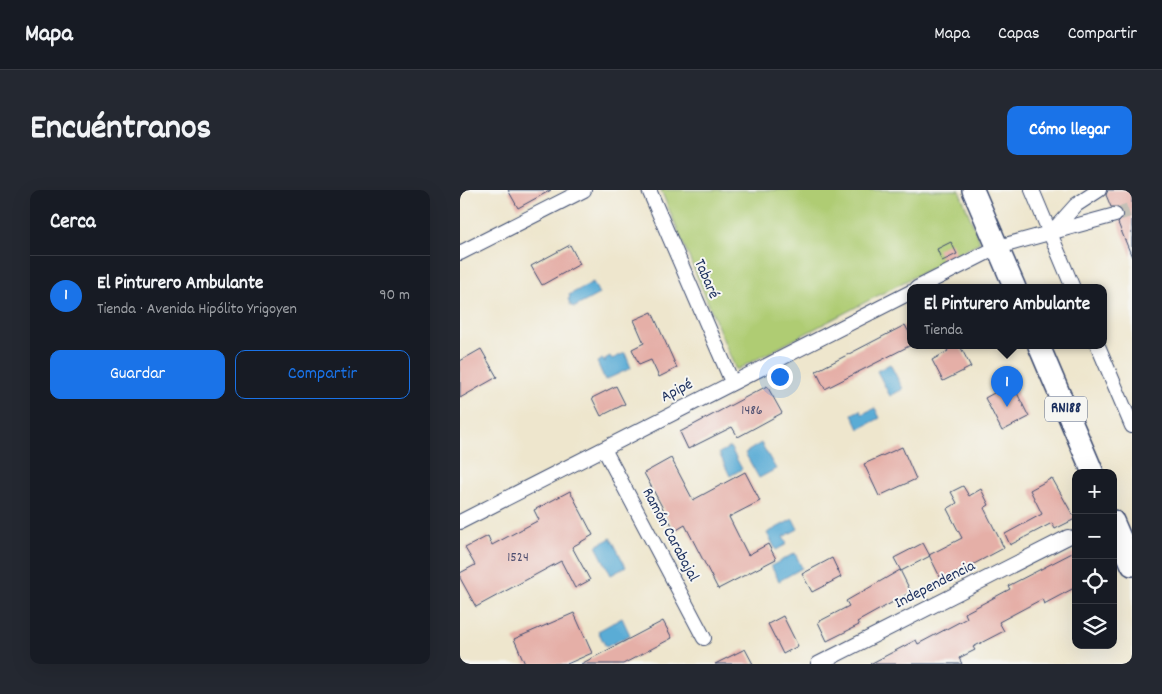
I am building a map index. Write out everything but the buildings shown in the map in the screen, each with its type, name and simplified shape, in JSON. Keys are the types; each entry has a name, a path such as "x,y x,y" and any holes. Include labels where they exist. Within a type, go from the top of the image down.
{"main road":[{"path":"973,190 1013,284"},
{"name":"RN188","path":"1040,349 1091,469"},
{"path":"1117,530 1132,565"}],"street":[{"path":"460,253 584,190"},
{"name":"Tabaré","path":"649,190 732,382"},
{"path":"1032,190 1072,284"},
{"path":"1076,190 1076,205"},
{"path":"1050,234 1076,205 1099,190"},
{"path":"925,284 998,248 1114,215"},
{"name":"Apipé","path":"460,522 907,294"},
{"path":"1099,349 1132,426"},
{"name":"Ramón Carabajal","path":"604,449 704,638"},
{"name":"Independencia","path":"818,664 1068,537"}],"green space":[{"path":"661,190 959,190 980,242 736,370"}],"water":[{"path":"593,282 599,294 575,307 571,306 568,299 570,298 569,295"},
{"path":"625,353 631,368 605,380 597,362 603,359 605,362 605,359 610,356 612,359"},
{"path":"890,364 903,389 890,396 877,371"},
{"path":"875,408 880,418 859,429 852,414 860,410 862,414"},
{"path":"761,443 776,469 759,478 745,453"},
{"path":"730,447 742,469 730,476 719,453"},
{"path":"793,519 798,529 783,537 787,544 776,550 767,533"},
{"path":"611,538 626,567 611,575 596,546"},
{"path":"795,553 802,568 779,581 771,566"},
{"path":"622,618 630,635 606,647 598,631"}],"tunnel":[{"path":"1115,215 1132,209"}],"place":[{"name":"El Pinturero Ambulante","path":"1007,407"}]}
